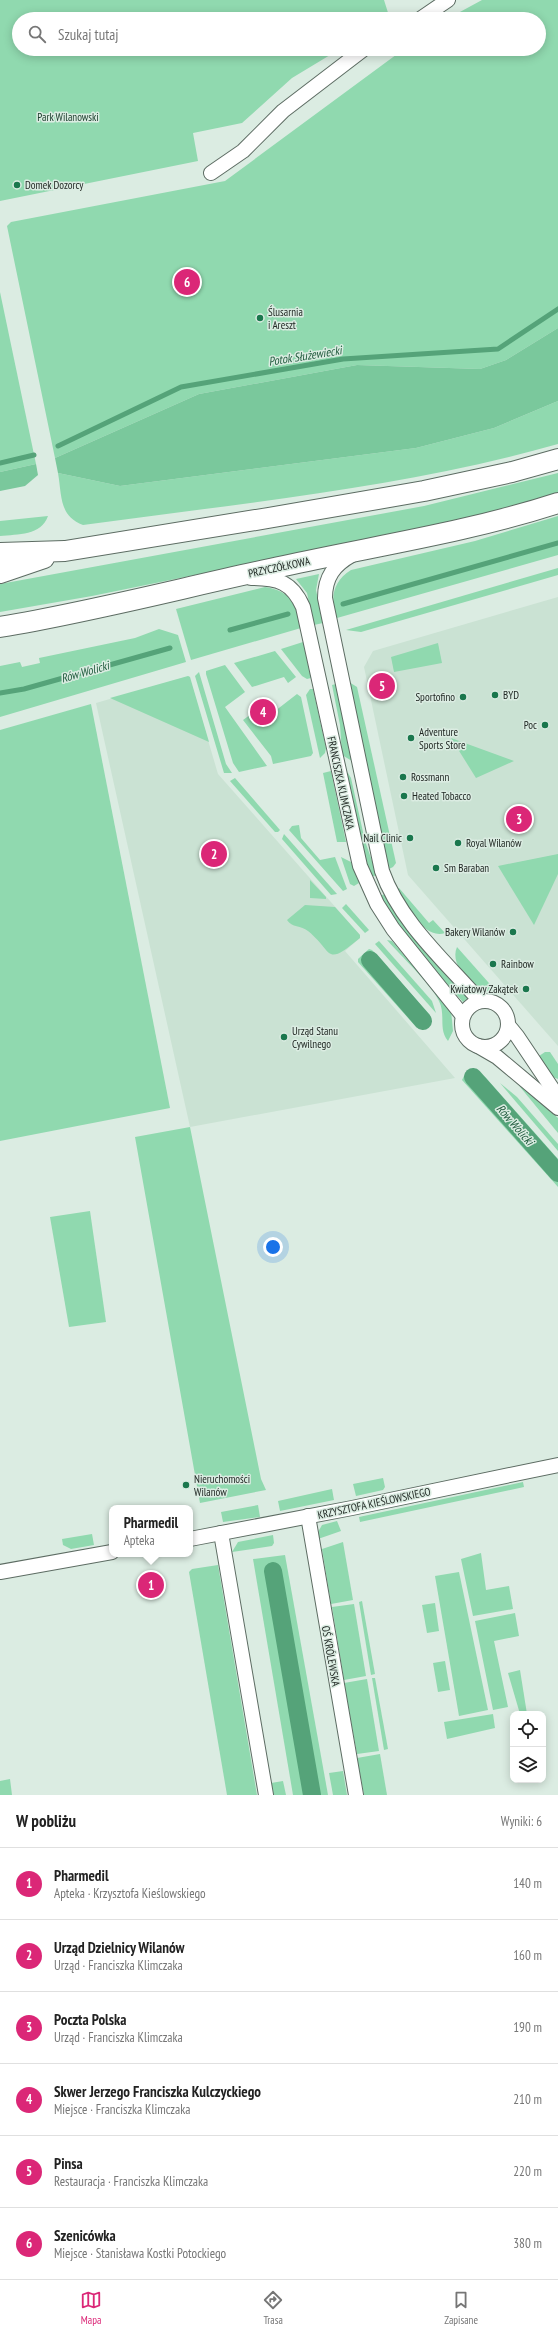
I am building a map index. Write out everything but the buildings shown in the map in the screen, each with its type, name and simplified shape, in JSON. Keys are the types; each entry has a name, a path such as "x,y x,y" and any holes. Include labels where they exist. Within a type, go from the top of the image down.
{"main road":[{"path":"0,553 65,551 424,491 512,472 558,459"},
{"name":"PRZYCZÓŁKOWA","path":"0,627 128,602 230,578 479,524 558,503"},
{"path":"0,573 65,551"}],"street":[{"path":"430,12 448,0"},
{"path":"211,173 243,152 284,111 355,56"},
{"name":"FRANCISZKA KLIMCZAKA","path":"362,550 345,559 328,575 325,598 382,871 388,888 403,911 480,1001"},
{"name":"FRANCISZKA KLIMCZAKA","path":"230,578 258,578 275,580 288,584 297,593 303,607 360,866 377,904 392,929 463,1016"},
{"path":"478,1046 485,1047 498,1043 507,1032 508,1025 505,1012 500,1006 494,1003 480,1001 473,1004 463,1016 463,1032 466,1038 478,1046 502,1061 558,1108"},
{"path":"508,1025 558,1097"},
{"name":"KRZYSZTOFA KIEŚLOWSKIEGO","path":"193,1538 558,1465"},
{"name":"OŚ KRÓLEWSKA","path":"308,1516 356,1795"},
{"path":"221,1533 266,1795"},
{"path":"0,1572 109,1553"}],"shaded area":[{"path":"558,597 558,1046 408,875 364,667 373,651"},
{"path":"189,676 218,774 360,935 360,938 345,951 455,1078 190,1127 96,703"}],"green space":[{"name":"Park Wilanowski","path":"0,0 384,0 388,12 12,12 12,56 328,56 292,78 242,123 193,133 198,161 0,201"},
{"path":"482,0 558,0 558,328 506,360 480,369 357,365 199,394 55,458 7,226 11,222 225,181 395,56 546,56 546,12 460,12"},
{"path":"0,292 36,464 0,472"},
{"path":"558,328 558,401 494,428 416,448 120,486 58,473 55,458 199,394 357,365 480,369 506,360"},
{"path":"558,401 558,444 441,472 322,493 83,525 75,521 66,511 61,497 58,473 120,486 416,448 494,428"},
{"path":"36,464 38,475 25,486 0,491 0,472"},
{"path":"558,473 558,493 485,514 419,529 92,596 0,612 0,584 424,506"},
{"path":"48,516 45,523 34,531 0,536 0,521"},
{"path":"558,516 558,555 337,618 333,598 334,591 340,580 351,570 475,541"},
{"path":"558,568 558,575 361,632 346,630"},
{"path":"319,574 316,590 323,623 314,625 307,593 296,579"},
{"path":"265,587 281,592 291,600 297,612 301,628 191,660 176,609"},
{"path":"159,629 178,635 186,662 0,717 0,666 20,662 22,667 40,663 39,658 135,638"},
{"path":"303,642 311,678 307,679 302,676 281,649"},
{"path":"438,643 442,663 394,672 391,657"},
{"path":"275,651 296,677 288,683 284,677 252,687 234,663"},
{"path":"225,665 245,692 225,707 267,766 239,772 233,763 206,674 206,671"},
{"path":"199,672 226,764 232,773 224,773 195,676"},
{"path":"188,676 190,677 209,742 110,698"},
{"path":"349,682 357,687 396,863 389,869"},
{"path":"336,684 352,761 342,755 340,725 332,685"},
{"path":"310,689 313,689 326,748 325,753 320,758 306,695"},
{"path":"297,694 301,697 313,753 311,756 273,764 271,756 243,720 258,709 266,718"},
{"path":"91,704 170,1108 0,1141 0,730"},
{"path":"451,738 514,761 476,778"},
{"path":"331,771 346,842 337,842 323,773"},
{"path":"345,772 348,773 351,778 365,841 377,875 371,877 365,860"},
{"path":"235,778 280,830 278,832 275,832 230,781"},
{"path":"299,825 301,838 320,860 335,857 347,889 343,891 289,830 292,826"},
{"path":"284,834 337,894 331,895 282,839"},
{"path":"558,854 558,874 534,925 498,866"},
{"path":"341,857 351,862 359,883 354,886 350,884"},
{"path":"310,880 326,897 326,899 310,898"},
{"path":"399,888 429,923 433,920 445,933 437,934 423,926 416,919 397,889"},
{"path":"385,894 468,998 463,1002 396,924 380,896"},
{"path":"346,904 369,930 365,933 342,908"},
{"path":"305,905 335,907 360,935 360,938 340,953 335,955 330,954 308,931 289,923 287,920"},
{"path":"387,940 392,941 451,1010 453,1031 448,1041 443,1032 441,1006 435,994"},
{"path":"379,941 432,1001 436,1013 375,944"},
{"path":"457,947 496,991 494,993 487,991 472,982 460,970 455,955"},
{"path":"369,949 372,950 430,1015 417,1028 358,962 358,959"},
{"path":"545,1052 550,1052 558,1064 558,1079 553,1077 539,1056"},
{"path":"466,1072 479,1072 486,1078 558,1159 558,1187 462,1080"},
{"path":"516,1082 558,1118 558,1133"},
{"path":"500,1083 517,1097 558,1144 558,1151"},
{"path":"190,1127 261,1479 266,1490 200,1503 135,1137"},
{"path":"90,1211 106,1322 69,1327 50,1217"},
{"path":"383,1478 385,1487 383,1490 356,1496 353,1484"},
{"path":"523,1482 524,1487 360,1522 359,1517"},
{"path":"332,1489 334,1500 280,1511 278,1501"},
{"path":"258,1505 260,1517 223,1522 221,1512"},
{"path":"337,1521 341,1531 318,1539 318,1532 322,1525"},
{"path":"92,1534 94,1545 71,1549 63,1545 62,1539"},
{"path":"273,1535 274,1543 272,1546 232,1552 238,1542"},
{"path":"343,1542 353,1600 331,1604 322,1549"},
{"path":"481,1553 486,1590 509,1586 513,1609 473,1616 461,1559"},
{"path":"285,1555 328,1795 293,1795 253,1559"},
{"path":"218,1565 257,1795 227,1795 189,1572 192,1569"},
{"path":"459,1572 488,1710 459,1716 435,1576"},
{"path":"362,1601 375,1674 371,1675 359,1602"},
{"path":"435,1603 439,1631 427,1633 422,1605"},
{"path":"354,1604 366,1676 344,1680 332,1607"},
{"path":"515,1613 519,1636 494,1641 508,1707 493,1710 475,1621"},
{"path":"445,1661 450,1690 438,1692 433,1663"},
{"path":"520,1670 527,1711 519,1711 508,1673"},
{"path":"372,1678 375,1678 388,1749 384,1750"},
{"path":"367,1679 379,1751 357,1754 344,1683"},
{"path":"493,1714 495,1728 447,1739 444,1722"},
{"path":"380,1754 387,1795 364,1795 357,1758"},
{"path":"343,1771 347,1795 333,1795 329,1773"},
{"path":"10,1779 12,1795 0,1795 0,1781"},
{"path":"283,1781 286,1795 273,1795 271,1783"}],"waterway":[{"name":"Potok Służewiecki","path":"58,446 181,387 343,359 498,349 558,309"},
{"name":"Potok Służewiecki","path":"0,463 34,455"},
{"path":"343,604 558,543"},
{"path":"230,630 288,614"},
{"name":"Rów Wolicki","path":"0,693 24,689 170,648"},
{"name":"Rów Wolicki","path":"370,960 423,1021"},
{"name":"Rów Wolicki","path":"473,1077 558,1173"},
{"path":"273,1571 312,1795"}],"place":[{"name":"Domek Dozorcy","path":"17,185"},
{"name":"Szenicówka","path":"187,282"},
{"name":"Ślusarnia i Areszt","path":"260,318"},
{"name":"Pinsa","path":"382,686"},
{"name":"BYD","path":"495,695"},
{"name":"Sportofino","path":"463,697"},
{"name":"Skwer Jerzego Franciszka Kulczyckiego","path":"263,712"},
{"name":"Poc","path":"545,725"},
{"name":"Adventure Sports Store","path":"411,738"},
{"name":"Rossmann","path":"403,777"},
{"name":"Heated Tobacco","path":"404,796"},
{"name":"Poczta Polska","path":"519,819"},
{"name":"Nail Clinic","path":"410,838"},
{"name":"Royal Wilanów","path":"458,843"},
{"name":"Urząd Dzielnicy Wilanów","path":"214,854"},
{"name":"Sm Baraban","path":"436,868"},
{"name":"Bakery Wilanów","path":"513,932"},
{"name":"Rainbow","path":"493,964"},
{"name":"Kwiatowy Zakątek","path":"526,989"},
{"name":"Urząd Stanu Cywilnego","path":"284,1037"},
{"name":"Nieruchomości Wilanów","path":"186,1485"},
{"name":"Pharmedil","path":"151,1585"}]}
